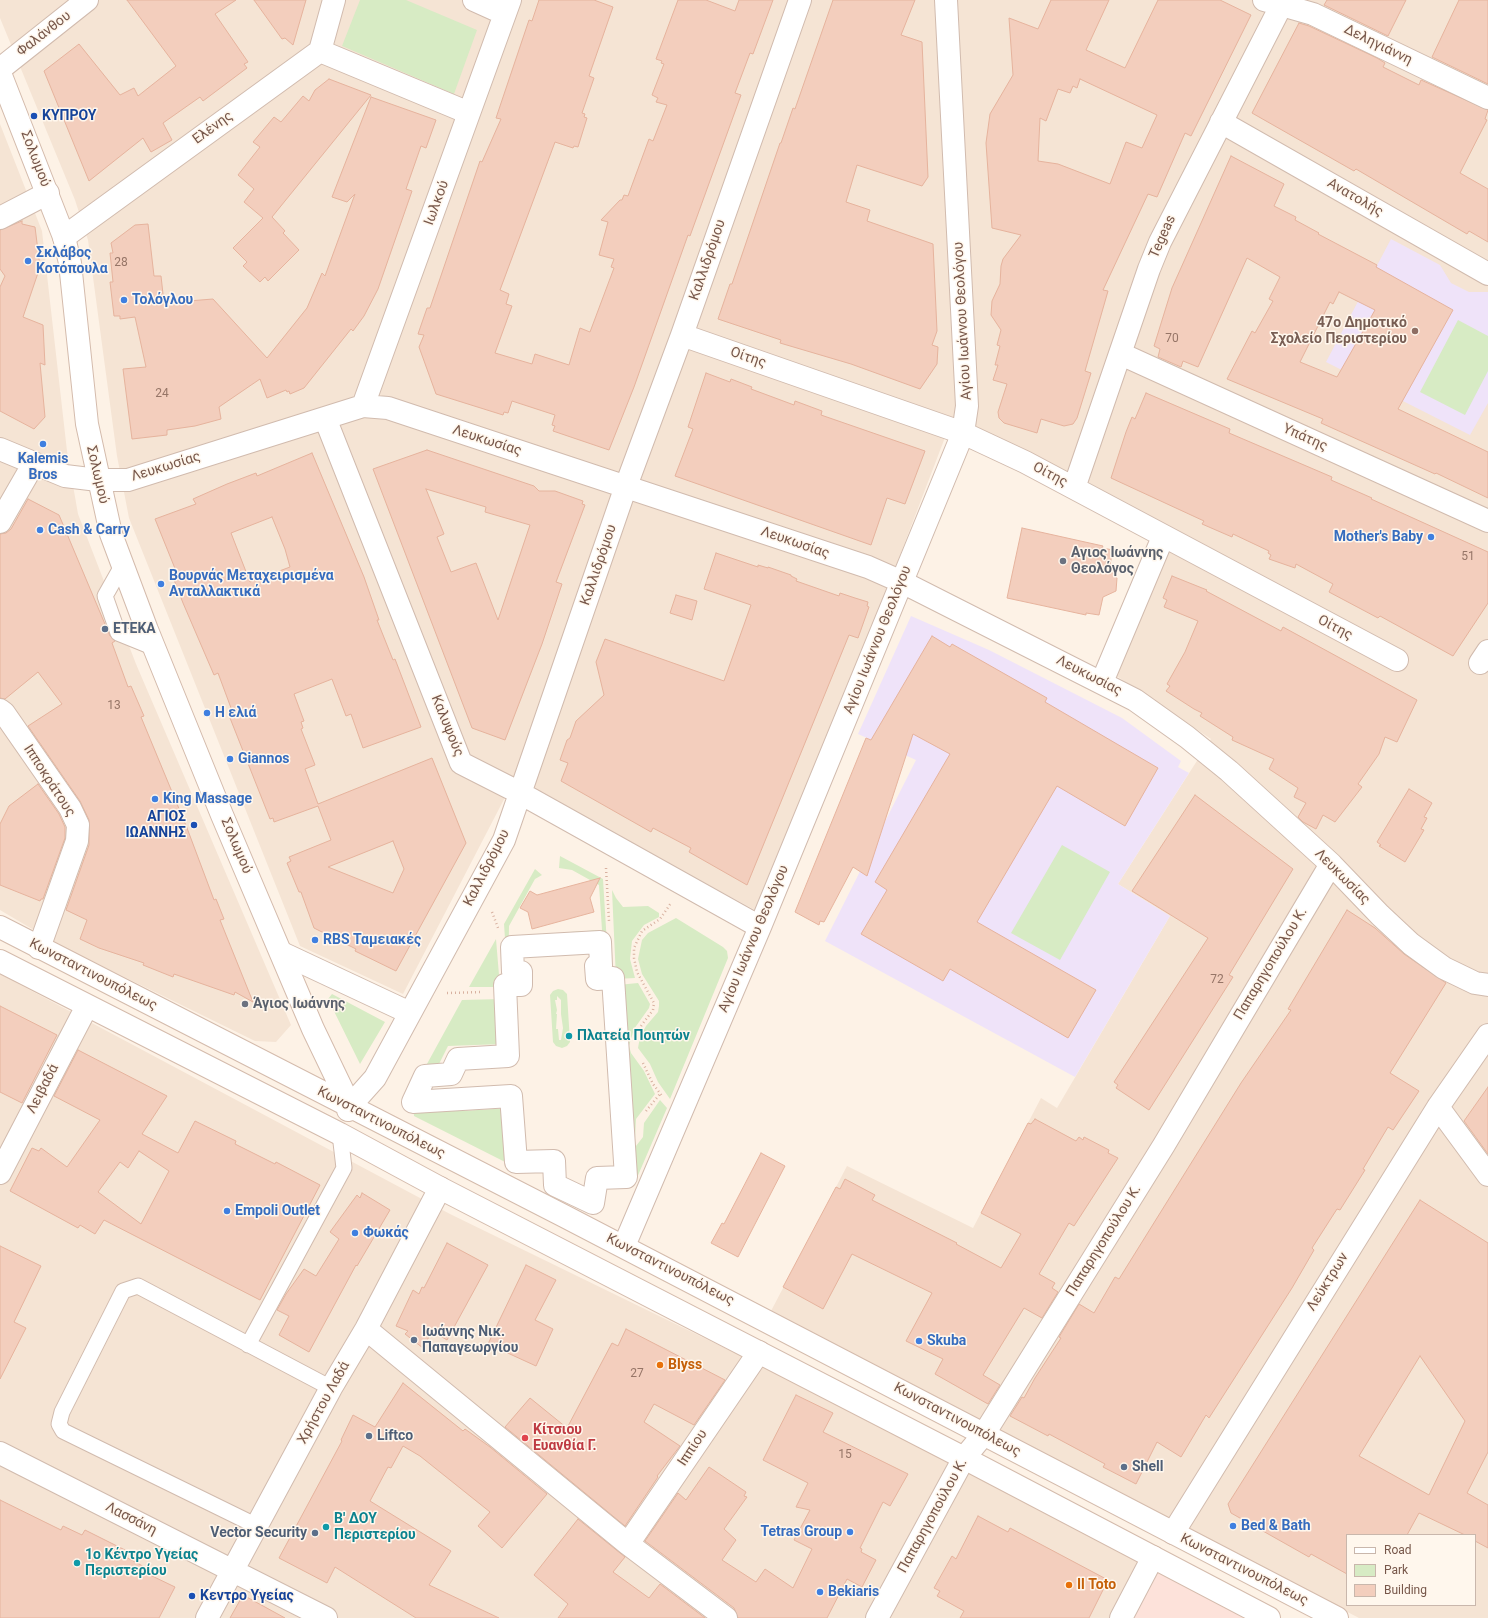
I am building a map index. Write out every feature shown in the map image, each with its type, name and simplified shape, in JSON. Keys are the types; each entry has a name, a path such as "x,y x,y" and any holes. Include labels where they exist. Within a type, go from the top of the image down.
{"street":[{"name":"Φαλάνθου","path":"0,69 87,0"},
{"path":"334,0 320,51 469,114"},
{"path":"474,0 507,7"},
{"name":"Καλλιδρόμου","path":"350,1106 375,1078 504,840 626,486 682,335 800,0"},
{"name":"Αγίου Ιωάννου Θεολόγου","path":"624,1246 760,927 963,433 967,406 946,0"},
{"name":"Δεληγιάννη","path":"1276,2 1313,14 1488,98"},
{"name":"Tegeas","path":"1074,488 1149,269 1160,242 1221,122 1276,2"},
{"name":"Ιωλκού","path":"363,406 507,7"},
{"name":"Ελένης","path":"64,237 320,51"},
{"name":"Σολωμού","path":"0,73 64,237 70,263 87,424 111,534 122,566 222,815 282,953 313,1029 350,1106"},
{"name":"Ανατολής","path":"1221,122 1488,274"},
{"path":"0,218 48,193"},
{"name":"Οίτης","path":"682,335 963,433 1074,488 1163,537 1397,660"},
{"name":"Υπάτης","path":"1121,354 1488,521"},
{"name":"Λευκωσίας","path":"0,449 66,476 98,480 128,480 363,406 388,408 868,567 902,582 1135,700 1187,737 1229,771 1331,864 1380,915 1412,944 1444,968 1475,983 1488,985"},
{"name":"Καλυψούς","path":"325,418 461,763 520,793 760,927"},
{"path":"0,522 34,463"},
{"path":"1102,682 1163,537"},
{"name":"Ιπποκράτους","path":"0,710 70,808 78,825 77,841 39,948"},
{"name":"Παπαρηγοπούλου Κ.","path":"877,1618 964,1458 984,1434 1164,1145 1331,864"},
{"name":"Κωνσταντινουπόλεως","path":"0,927 624,1246 1337,1618"},
{"path":"600,942 601,966 596,966 597,979 613,978 626,1177 597,1178 593,1203 555,1185 554,1161 516,1162 511,1096 413,1102 425,1076 451,1074 458,1059 508,1056 505,992 504,985 521,985 521,972 513,972 512,947 600,942"},
{"path":"282,953 415,1004"},
{"name":"Κωνσταντινουπόλεως","path":"0,961 340,1134 440,1188 964,1458 1268,1618"},
{"name":"Λειβαδά","path":"0,1173 87,1006"},
{"name":"Λεύκτρων","path":"1173,1533 1438,1108 1488,1035"},
{"path":"340,1134 350,1106"},
{"path":"1438,1108 1488,1175"},
{"name":"Χρήστου Λαδά","path":"207,1618 332,1388 366,1329 440,1188"},
{"path":"366,1329 628,1544 726,1618"},
{"name":"Ιππίου","path":"628,1544 759,1352"},
{"name":"Λασσάνη","path":"0,1453 326,1618"},
{"path":"1121,1618 1153,1557"}],"lane":[{"path":"248,1345 344,1168 340,1134"},
{"path":"257,1526 62,1431 59,1424 62,1412 124,1291 138,1286 332,1388"}],"path":[{"path":"604,840 610,926"},
{"path":"637,1031 653,1010 654,1003 637,972 634,958 637,938 642,931 660,920 682,883"},
{"path":"415,1004 505,992"},
{"path":"640,1058 660,1094 665,1099 682,1109"}],"shaded area":[{"path":"0,0 1488,0 1488,1618 1359,1618 771,1311 847,1166 973,1228 1041,1098 1057,1108 1170,916 1118,884 1211,739 1115,675 1177,535 1090,483 952,419 886,592 755,910 514,780 403,994 300,946 129,518 117,456 88,240 75,200 0,18"},
{"path":"0,124 42,231 67,451 78,514 136,664 291,1025 276,1042 255,1041 61,946 0,910"},
{"name":"47ο Δημοτικό Σχολείο Περιστερίου","path":"1391,239 1440,265 1451,283 1469,292 1488,292 1488,403 1470,435 1326,362"},
{"path":"911,616 989,650 1122,718 1181,761 1178,767 1189,773 1118,884 1170,916 1075,1077 825,941 916,760 858,734"},
{"path":"0,974 450,1214 774,1372 1139,1561 1109,1618 0,1618"},
{"path":"1155,1569 1244,1618 1130,1618"}],"green space":[{"path":"360,0 406,0 477,30 454,94 342,46"},
{"path":"1458,320 1488,336 1488,371 1465,415 1420,392"},
{"path":"1062,845 1110,872 1060,960 1011,933"},
{"path":"560,856 603,879 609,977 603,938 570,940 570,932 602,930 599,885 572,870 559,868"},
{"path":"535,869 542,875 535,879 509,926 508,983 504,924"},
{"path":"612,890 623,907 648,906 659,913 659,917 644,925 632,941 630,959 635,978 616,979"},
{"path":"676,918 723,947 727,951 728,958 670,1099 658,1082 650,1064 638,1048 640,1037 646,1026 658,1012 659,1001 642,974 638,959 642,940 648,933"},
{"path":"496,939 500,987 469,987"},
{"path":"638,983 650,1004 649,1008 634,1029 629,1046 631,1053 644,1071 655,1094 636,1119 635,1139 626,1140 618,985"},
{"path":"558,989 563,990 567,994 570,1042 567,1046 562,1048 556,1046 553,1042 550,995 553,991","holes":["557,996 561,1000 563,1028 561,1040 559,1040 558,1029 556,1029 557,1010 555,1000 557,1000"]},
{"path":"332,994 385,1022 360,1064 328,999"},
{"path":"501,999 503,1044 448,1046 435,1072 422,1073 462,1000"},
{"path":"660,1100 667,1108 636,1180 629,1155 643,1137 644,1123"},
{"path":"461,1101 462,1111 509,1108 513,1166 414,1116 413,1105"}],"building":[{"path":"127,0 236,0 215,14 248,62 244,64 247,68 203,101 200,97 163,123 172,140 151,152 143,138 89,181 44,71 79,44 120,95 134,88 138,96 176,66"},
{"path":"254,0 306,0 293,45 285,38 282,39"},
{"path":"539,0 594,0 613,7 589,76 594,78 582,113 585,114 584,117 587,118 578,147 574,146 573,148 555,142 500,290 509,294 506,304 512,306 495,353 532,364 535,354 569,365 580,328 590,332 614,268 611,267 614,259 599,255 608,222 601,220 620,200 622,200 624,195 628,196 649,139 653,141 667,105 656,102 658,98 652,95 664,64 661,63 662,61 656,59 678,0 706,0 735,11 739,0 773,0 753,54 750,53 735,93 741,95 690,236 688,235 634,387 609,450 553,431 555,426 552,425 555,415 512,401 508,413 504,412 503,415 436,394 419,347 424,335 418,334 427,308 430,308 480,161 482,162 501,119 496,118 529,20 532,21"},
{"path":"833,0 915,0 901,35 922,42 928,177 922,186 857,165 846,202 870,210 867,221 933,244 937,331 932,345 938,347 937,364 920,389 851,364 780,343 781,340 718,319 730,284 732,284 780,143 793,108 795,109"},
{"path":"1051,0 1109,0 1086,50 1125,68 1158,0 1220,0 1251,15 1191,136 1185,133 1157,197 1148,194 1103,290 1108,291 1085,371 1091,373 1077,418 1073,424 1064,426 1041,419 1037,433 1004,423 999,418 998,412 1007,384 993,380 998,365 995,365 1000,346 997,345 1001,330 991,315 992,301 1000,284 1003,259 1021,235 992,228 986,143 990,114 1013,75 1009,18 1038,29","holes":["1080,79 1157,115 1142,148 1126,142 1110,184 1058,164 1038,161 1040,118 1046,121 1058,89 1070,93 1073,86 1077,88"]},
{"path":"1327,0 1406,0 1388,36 1324,5"},
{"path":"1459,0 1488,0 1488,84 1432,57"},
{"path":"1299,23 1309,26 1377,58 1385,63 1383,67 1419,85 1421,80 1488,110 1485,119 1487,120 1460,173 1488,189 1488,242 1469,231 1467,234 1356,169 1354,171 1252,113"},
{"path":"329,79 371,95 272,217 285,231 283,233 299,250 268,281 265,277 260,282 243,266 247,262 233,248 263,218 244,202 254,189 238,175 260,147 253,142 274,117 281,122 303,96 309,101 315,90"},
{"path":"371,97 436,120 426,148 421,146 406,189 412,191 378,289 364,316 353,331 351,329 304,388 290,394 289,391 287,392 286,390 267,398 260,379 219,407 221,419 195,426 167,430 167,435 132,439 123,369 146,367 135,317 120,319 120,316 114,316 110,282 113,282 110,253 113,253 111,243 135,225 148,224 154,276 161,276 164,303 213,299 267,358 307,308 322,273 325,276 355,194 347,202 332,197"},
{"path":"1231,156 1284,184 1274,206 1296,217 1295,220 1319,233 1318,234 1377,265 1376,267 1453,310 1398,409 1488,452 1488,498 1436,473 1435,474 1321,423 1323,419 1227,379 1252,331 1255,333 1273,301 1269,299 1280,277 1247,258 1198,367 1183,361 1181,367 1158,357 1160,349 1154,346 1172,288","holes":["1339,292 1375,310 1337,377 1300,362 1330,302 1333,304"]},
{"path":"22,221 22,224 35,227 40,267 23,317 43,325 45,365 40,363 45,417 34,429 0,411 0,287 5,276 0,269 0,230"},
{"path":"706,373 730,382 731,379 752,387 751,389 794,405 795,401 822,411 821,415 925,451 905,504 887,498 871,545 675,476 693,429 688,427"},
{"path":"1146,393 1230,429 1229,433 1332,477 1331,480 1488,552 1488,603 1453,656 1380,616 1378,618 1329,592 1333,584 1296,564 1295,568 1269,559 1271,555 1268,553 1269,551 1233,534 1232,537 1202,524 1204,521 1111,478 1132,417 1135,419"},
{"path":"427,450 534,486 539,491 555,491 583,501 582,504 585,505 556,582 562,584 542,644 505,740 472,728 373,469","holes":["426,489 486,507 485,512 530,525 498,620 476,563 451,572 437,537 444,534"]},
{"path":"312,453 364,577 379,620 377,620 393,660 395,659 421,727 363,748 351,714 346,716 332,679 294,694 304,721 301,722 303,728 301,729 315,765 305,769 318,804 432,758 466,843 396,971 355,951 356,949 314,928 301,892 299,892 287,863 291,861 289,857 331,840 318,806 274,822 273,818 270,819 230,718 234,716 218,673 214,675 171,572 176,571 155,519 196,504 193,499 227,484 256,473 257,476","holes":["272,517 285,549 290,567 250,582 231,533","393,841 404,869 393,893 328,867"]},
{"path":"28,499 59,515 110,636 115,641 112,643 128,687 131,686 144,716 141,717 187,828 214,900 216,899 224,919 220,920 253,1002 235,992 234,995 174,974 173,977 143,965 144,963 99,948 80,939 87,920 66,910 89,845 89,820 80,801 28,726 62,704 38,672 5,699 0,698 0,534 6,533 11,529"},
{"name":"Αγιος Ιωάννης Θεολόγος","path":"1022,528 1103,546 1102,548 1113,550 1109,569 1117,578 1116,591 1103,597 1099,615 1086,613 1086,615 1007,598"},
{"path":"716,553 758,567 758,565 768,567 791,575 797,579 796,581 839,596 840,593 868,602 867,606 869,607 858,638 849,635 747,885 689,852 691,848 653,828 651,832 561,781 568,763 560,760 576,721 604,695 596,662 605,639 724,681 751,605 704,589"},
{"path":"1172,576 1207,590 1206,591 1281,631 1283,627 1417,700 1397,742 1385,737 1379,754 1358,784 1362,787 1335,822 1323,815 1316,829 1303,822 1298,817 1306,803 1294,797 1298,788 1269,769 1274,759 1232,740 1233,737 1200,716 1202,713 1166,691 1170,686 1167,684 1185,652 1198,621 1164,607 1167,600 1163,598"},
{"path":"676,595 697,601 692,620 670,613"},
{"path":"932,636 950,647 952,644 1047,698 1045,702 1158,768 1125,826 1057,786 977,922 1096,990 1068,1038 950,969 943,981 861,934 887,890 875,882 950,754 913,734 867,876 853,867 824,922 820,921 819,925 795,912 866,738 871,740"},
{"path":"38,784 59,814 65,827 65,838 43,899 40,901 0,885 0,824 9,806"},
{"path":"1409,789 1432,803 1424,817 1427,818 1421,829 1424,830 1405,862 1379,846 1381,845 1377,842"},
{"path":"1195,795 1293,869 1229,975 1233,977 1149,1110 1116,1088 1118,1085 1114,1082 1208,938 1132,891"},
{"path":"600,878 590,898 594,912 532,929 528,912 520,908 530,891 537,895"},
{"path":"1347,910 1375,928 1404,954 1446,983 1390,1073 1419,1091 1393,1130 1388,1127 1363,1169 1365,1170 1340,1210 1337,1209 1312,1248 1314,1250 1292,1288 1209,1418 1206,1415 1181,1457 1157,1442 1136,1484 1103,1467 1105,1464 1049,1434 1048,1436 1010,1416 1022,1397 1024,1398 1061,1338 1059,1337 1079,1304 1094,1313 1115,1277 1119,1279 1241,1083 1291,1010 1288,1009"},
{"path":"0,1006 57,1035 22,1103 0,1092"},
{"path":"78,1050 167,1096 142,1134 178,1153 195,1121 236,1141 235,1144 275,1164 276,1162 320,1185 260,1300 104,1220 95,1234 80,1225 78,1228 10,1191 32,1148 39,1151 41,1148 67,1167 100,1120 54,1096","holes":["139,1151 169,1171 141,1224 98,1192 120,1162 128,1168"]},
{"path":"1488,1087 1488,1154 1464,1121"},
{"path":"1035,1119 1076,1141 1079,1137 1083,1140 1084,1137 1109,1150 1108,1153 1118,1158 1074,1226 1069,1223 1039,1274 1055,1283 1052,1288 1058,1292 1042,1318 1024,1308 983,1375 1000,1385 988,1404 935,1374 943,1359 906,1341 932,1293 852,1254 823,1309 783,1287 836,1187 840,1189 845,1179 875,1195 872,1200 957,1243 956,1244 1001,1268 1021,1234 981,1213 1028,1123 1031,1124"},
{"path":"761,1153 785,1166 738,1257 711,1243 722,1223 724,1224"},
{"path":"362,1193 390,1210 357,1266 356,1265 309,1352 279,1335 289,1316 277,1310 286,1294 304,1269 316,1276 339,1239 330,1232 357,1195 360,1198"},
{"path":"1420,1200 1488,1243 1488,1452 1467,1493 1488,1505 1488,1548 1476,1542 1476,1534 1463,1534 1419,1513 1408,1534 1346,1534 1346,1573 1311,1554 1309,1557 1231,1513 1228,1504","holes":["1420,1356 1465,1421 1429,1495 1359,1456"]},
{"path":"447,1243 488,1265 447,1340 432,1331 423,1348 405,1334 408,1331 396,1326 413,1290 419,1294 422,1287 424,1288"},
{"path":"0,1246 41,1266 14,1322 26,1328 0,1379"},
{"path":"526,1265 556,1280 535,1320 553,1329 536,1366 488,1344"},
{"path":"626,1329 725,1380 694,1425 654,1404 644,1422 680,1446 657,1476 658,1477 625,1526 505,1427 530,1398 567,1428 612,1343 618,1346"},
{"path":"403,1383 463,1431 465,1429 490,1447 547,1494 502,1548 478,1526 490,1512 420,1456 403,1446 391,1468 388,1467 370,1501 451,1551 429,1585 499,1618 416,1618 335,1567 327,1583 279,1558 342,1441 341,1440 353,1415 375,1427"},
{"path":"796,1395 833,1413 823,1432 908,1474 890,1506 883,1502 860,1548 862,1549 861,1552 876,1560 862,1587 847,1579 827,1618 738,1618 734,1608 645,1541 678,1493 686,1500 709,1467 746,1492 744,1496 747,1497 724,1529 736,1540 722,1560 756,1582 765,1569 793,1588 812,1549 794,1540 810,1510 796,1507 808,1483 763,1460"},
{"name":"1ο Κέντρο Υγείας Περιστερίου","path":"0,1500 61,1530 63,1526 82,1535 85,1530 127,1551 124,1556 152,1571 150,1575 175,1587 159,1618 0,1618"},
{"path":"978,1516 1008,1532 1010,1528 1108,1580 1089,1618 960,1618 964,1611 937,1596 940,1591 934,1588 952,1556 956,1559"},
{"path":"578,1519 625,1557 613,1572 649,1598 660,1584 705,1618 558,1618 568,1604 534,1575"},
{"path":"243,1595 285,1618 230,1618"}],"place":[{"name":"ΚΥΠΡΟΥ","path":"34,116"},
{"name":"Σκλάβος Κοτόπουλα","path":"28,261"},
{"name":"Τολόγλου","path":"124,300"},
{"name":"47ο Δημοτικό Σχολείο Περιστερίου","path":"1415,331"},
{"name":"Kalemis Bros","path":"43,444"},
{"name":"Cash & Carry","path":"40,530"},
{"name":"Mother's Baby","path":"1431,537"},
{"name":"Αγιος Ιωάννης Θεολόγος","path":"1063,561"},
{"name":"Βουρνάς Μεταχειρισμένα Ανταλλακτικά","path":"161,584"},
{"name":"ΕΤΕΚΑ","path":"105,629"},
{"name":"Η ελιά","path":"207,713"},
{"name":"Giannos","path":"230,759"},
{"name":"King Massage","path":"155,799"},
{"name":"ΑΓΙΟΣ ΙΩΑΝΝΗΣ","path":"194,825"},
{"name":"RBS Ταμειακές","path":"315,940"},
{"name":"Άγιος Ιωάννης","path":"245,1004"},
{"name":"Πλατεία Ποιητών","path":"569,1036"},
{"name":"Empoli Outlet","path":"227,1211"},
{"name":"Φωκάς","path":"355,1233"},
{"name":"Ιωάννης Νικ. Παπαγεωργίου","path":"414,1340"},
{"name":"Skuba","path":"919,1341"},
{"name":"Blyss","path":"660,1365"},
{"name":"Liftco","path":"369,1436"},
{"name":"Κίτσιου Ευανθία Γ.","path":"525,1438"},
{"name":"Shell","path":"1124,1467"},
{"name":"Bed & Bath","path":"1233,1526"},
{"name":"Β' ΔΟΥ Περιστερίου","path":"326,1527"},
{"name":"Tetras Group","path":"850,1532"},
{"name":"Vector Security","path":"315,1533"},
{"name":"1ο Κέντρο Υγείας Περιστερίου","path":"77,1563"},
{"name":"Il Toto","path":"1069,1585"},
{"name":"Bekiaris","path":"820,1592"},
{"name":"Κεντρο Υγείας","path":"192,1596"}]}
